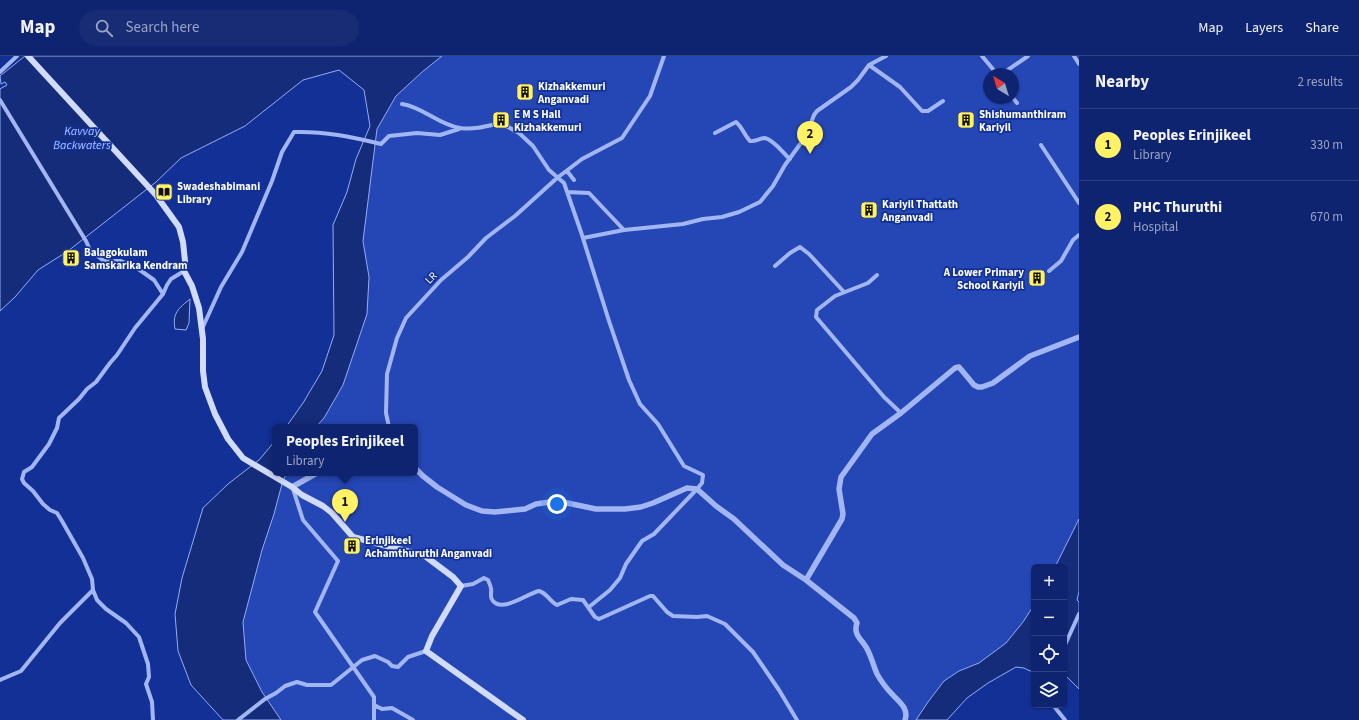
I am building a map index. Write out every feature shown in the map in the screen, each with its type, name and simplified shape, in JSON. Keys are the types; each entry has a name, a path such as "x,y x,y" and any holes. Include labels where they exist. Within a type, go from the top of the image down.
{"main road":[{"path":"28,56 156,195 179,226 183,242 185,260 184,271 197,300 204,339 205,388 208,397 228,439 243,458 272,476"},
{"path":"273,476 292,487 302,495 323,506 332,513 353,537 425,556 453,577 461,586 432,636 426,651 523,720"}],"street":[{"path":"0,72 17,56"},
{"name":"LR","path":"389,424 386,413 387,374 397,338 406,318 441,280 468,257 486,238 515,216 557,178 582,160 622,138 650,96 664,56"},
{"path":"583,238 624,230 684,224 703,219 722,217 738,212 760,202 773,186 806,136 817,111 851,87 869,65 886,56"},
{"path":"982,56 992,68"},
{"path":"1011,68 1028,56"},
{"path":"1074,56 1079,64"},
{"path":"869,65 900,87 922,111 928,111 943,101"},
{"path":"0,100 86,241 90,250 104,261 121,261 137,268 154,280 163,294"},
{"path":"402,104 413,106 444,122 460,128"},
{"path":"715,132 736,122 741,126 750,142 764,138 770,140 790,159"},
{"path":"202,330 221,287 242,252 272,181 282,152 294,132 307,131 344,136 381,144 389,136 417,133 440,135 460,128 478,128 501,123 519,133 533,146 548,170 564,183 583,238 608,321 629,380 640,404 658,424 684,466 703,475 702,483 697,489 654,534 642,541 626,564 620,578 610,590 589,607"},
{"path":"1041,145 1079,203"},
{"path":"566,171 574,180"},
{"path":"567,192 589,194 624,230"},
{"path":"1049,270 1060,261 1073,240 1079,234"},
{"path":"775,266 790,253 800,247 809,254 844,292"},
{"path":"152,720 152,702 146,684 148,677 148,664 139,637 126,623 106,609 97,600 93,590 92,579 83,558 60,517 57,513 50,510 43,504 22,479 24,472 32,467 48,444 57,428 59,418 87,389 96,382 117,355 135,328 163,294 166,285 171,279 184,271"},
{"path":"877,275 868,283 835,296 817,310 816,317 884,397 901,413"},
{"path":"806,580 842,519 843,514 838,489 841,476 872,434 901,413 955,368 959,367 974,385 982,387 993,383 1030,356 1079,337"},
{"path":"418,471 437,487 466,505 482,511 495,512 525,509 536,504 550,502 567,503 596,509 625,509 647,505 687,488 697,489 716,506 734,519 783,565 806,580 854,618 857,623 855,627 858,637 866,647 878,674 905,710 905,720"},
{"path":"312,476 292,487 303,520 338,561 315,612 374,697 374,720"},
{"path":"461,586 473,584 484,578 488,580 493,602 500,605 513,602 539,590 557,605 571,599 583,600 595,617 599,619 650,596 653,596 667,612 673,616 707,616 725,624 753,652 780,690 797,720"},
{"path":"0,680 22,671 60,623 93,590"},
{"path":"1067,640 1079,614"},
{"path":"238,720 265,699 286,686 298,682 308,685 332,685 362,660 375,656 388,662 392,666 398,667 408,657 426,651"},
{"path":"374,705 382,709 392,708 413,720"},
{"path":"1055,708 1065,720"}],"shaded area":[{"path":"442,56 1079,56 1079,519 1056,564 1031,564 1031,610 1023,622 1006,643 979,664 959,671 944,681 916,720 281,720 262,692 246,660 243,622 262,550 283,480 285,476 418,476 418,424 319,424 324,418 343,385 369,277 363,241 377,129 396,96"}],"water":[{"name":"Kavvay Backwaters","path":"25,56 442,56 396,96 377,129 363,241 369,277 367,314 343,385 324,418 319,424 288,424 303,403 322,371 334,335 333,225 347,192 356,159 370,126 364,90 339,70 303,80 245,126 181,158 156,182 68,251 38,270 15,297 0,311 0,89 7,85 5,82 1,84 0,76"},
{"path":"190,299 189,323 186,330 175,329 174,323 177,311"},
{"path":"272,445 272,476 285,476 262,550 243,622 246,660 262,692 281,720 223,720 191,685 178,651 175,614 182,578 203,508 228,484 259,460"},
{"path":"1079,519 1079,592 1077,600 1079,602 1079,689 1067,677 1067,564 1056,564"},
{"path":"1031,610 1031,671 1016,667 988,683 967,698 947,720 916,720 944,681 959,671 979,663 1006,643"}],"place":[{"name":"Kizhakkemuri Anganvadi","path":"525,92"},
{"name":"E M S Hall Kizhakkemuri","path":"501,120"},
{"name":"Shishumanthiram Kariyil","path":"966,120"},
{"name":"PHC Thuruthi","path":"810,154"},
{"name":"Swadeshabimani Library","path":"164,192"},
{"name":"Kariyil Thattath Anganvadi","path":"869,210"},
{"name":"Balagokulam Samskarika Kendram","path":"71,258"},
{"name":"A Lower Primary School Kariyil","path":"1037,278"},
{"name":"Peoples Erinjikeel","path":"345,522"},
{"name":"Erinjikeel Achamthuruthi Anganvadi","path":"352,546"}]}
